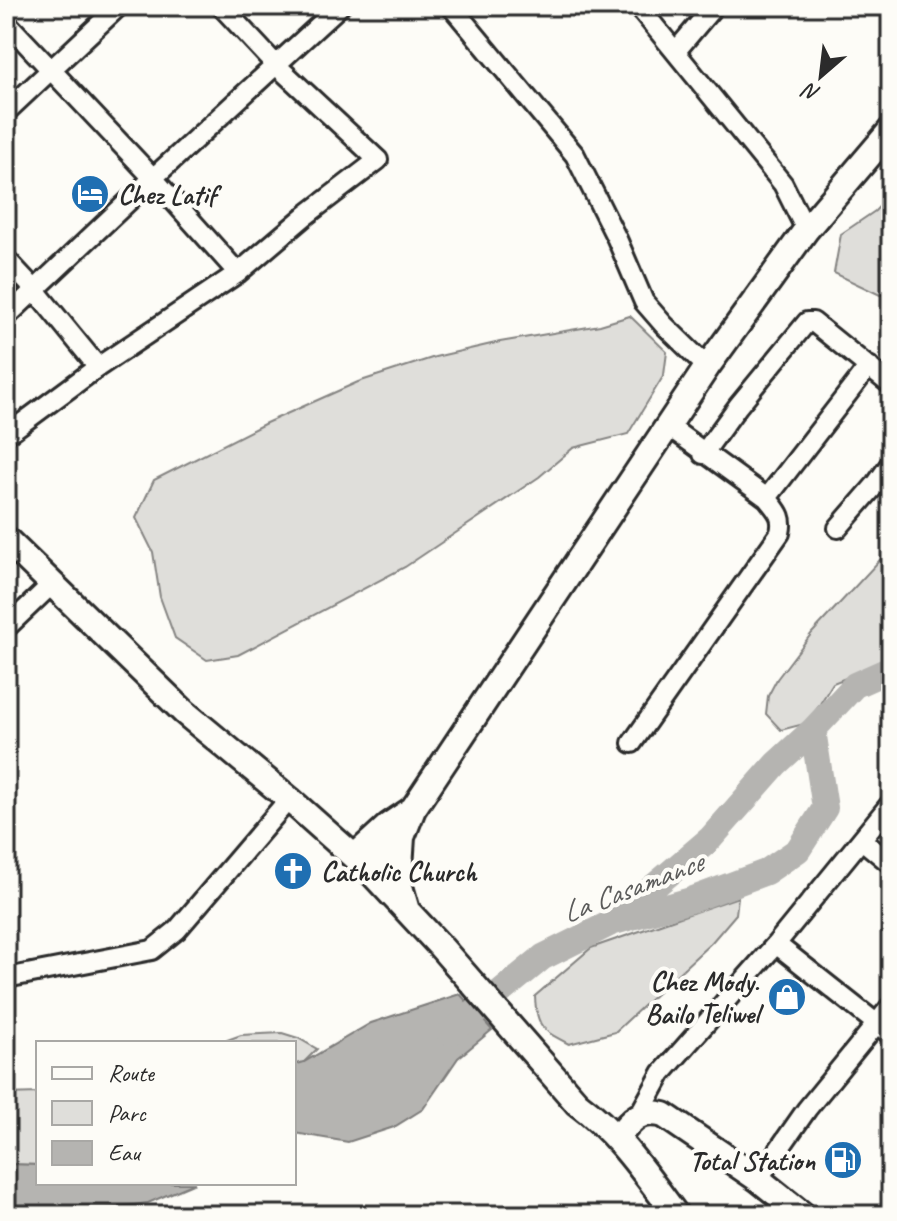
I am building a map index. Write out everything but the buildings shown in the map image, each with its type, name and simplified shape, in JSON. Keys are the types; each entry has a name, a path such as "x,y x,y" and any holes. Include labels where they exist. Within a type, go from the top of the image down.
{"main road":[{"path":"406,907 399,883 402,837 413,809 707,367 806,230 891,130"},
{"path":"6,539 184,712 289,799 406,907 577,1103 602,1121 617,1138 676,1215"},
{"path":"362,864 388,826 413,809"},
{"path":"362,864 402,837"},
{"path":"617,1138 639,1115 651,1112 664,1115 758,1179 803,1215"}],"street":[{"path":"6,112 119,6"},
{"path":"6,435 98,367 238,273 378,160 276,65 221,6"},
{"path":"6,317 340,6"},
{"path":"451,6 575,155 644,302 707,367"},
{"path":"638,6 783,184 806,230"},
{"path":"676,51 714,6"},
{"path":"6,22 238,273"},
{"path":"6,259 98,367"},
{"path":"703,454 807,322 813,322 891,385"},
{"path":"767,498 869,366"},
{"path":"632,743 780,533 782,523 780,513 767,498 668,426"},
{"path":"838,528 891,463"},
{"path":"6,628 52,584"},
{"path":"6,978 152,950 177,930 289,799"},
{"path":"639,1115 662,1073 776,944 891,803"},
{"path":"862,840 891,864"},
{"path":"776,944 884,1029"},
{"path":"758,1179 807,1109 884,1029 891,1006"}],"green space":[{"path":"891,194 891,294 880,295 834,273 841,234 875,211"},
{"path":"630,316 667,352 664,375 628,434 573,448 539,477 405,567 238,655 207,660 175,638 160,597 153,552 136,518 154,480 266,423 358,382 435,357 600,325"},
{"path":"891,548 891,660 833,683 808,723 781,730 766,714 768,696 777,679 812,633"},
{"path":"738,897 736,914 712,942 615,1032 569,1044 553,1035 539,1021 535,996 591,948"},
{"path":"282,1033 317,1049 304,1062 296,1064 296,1041 224,1041 241,1035"},
{"path":"36,1093 36,1165 6,1164 6,1094"}],"water":[{"path":"460,994 492,1030 458,1058 423,1109 394,1127 348,1142 296,1133 296,1064 371,1023"},
{"path":"6,1164 36,1165 36,1185 190,1185 148,1203 81,1212 6,1214"}],"waterway":[{"name":"La Casamance","path":"450,1033 543,957 611,923 691,900 766,872 798,850 825,808 813,730 855,685 891,669"},
{"path":"617,918 710,839 776,764 813,730"}],"place":[{"name":"Chez Latif","path":"90,194"},
{"name":"Catholic Church","path":"293,871"},
{"name":"Chez Mody. Bailo Teliwel","path":"787,997"},
{"name":"Total Station","path":"843,1160"}]}
